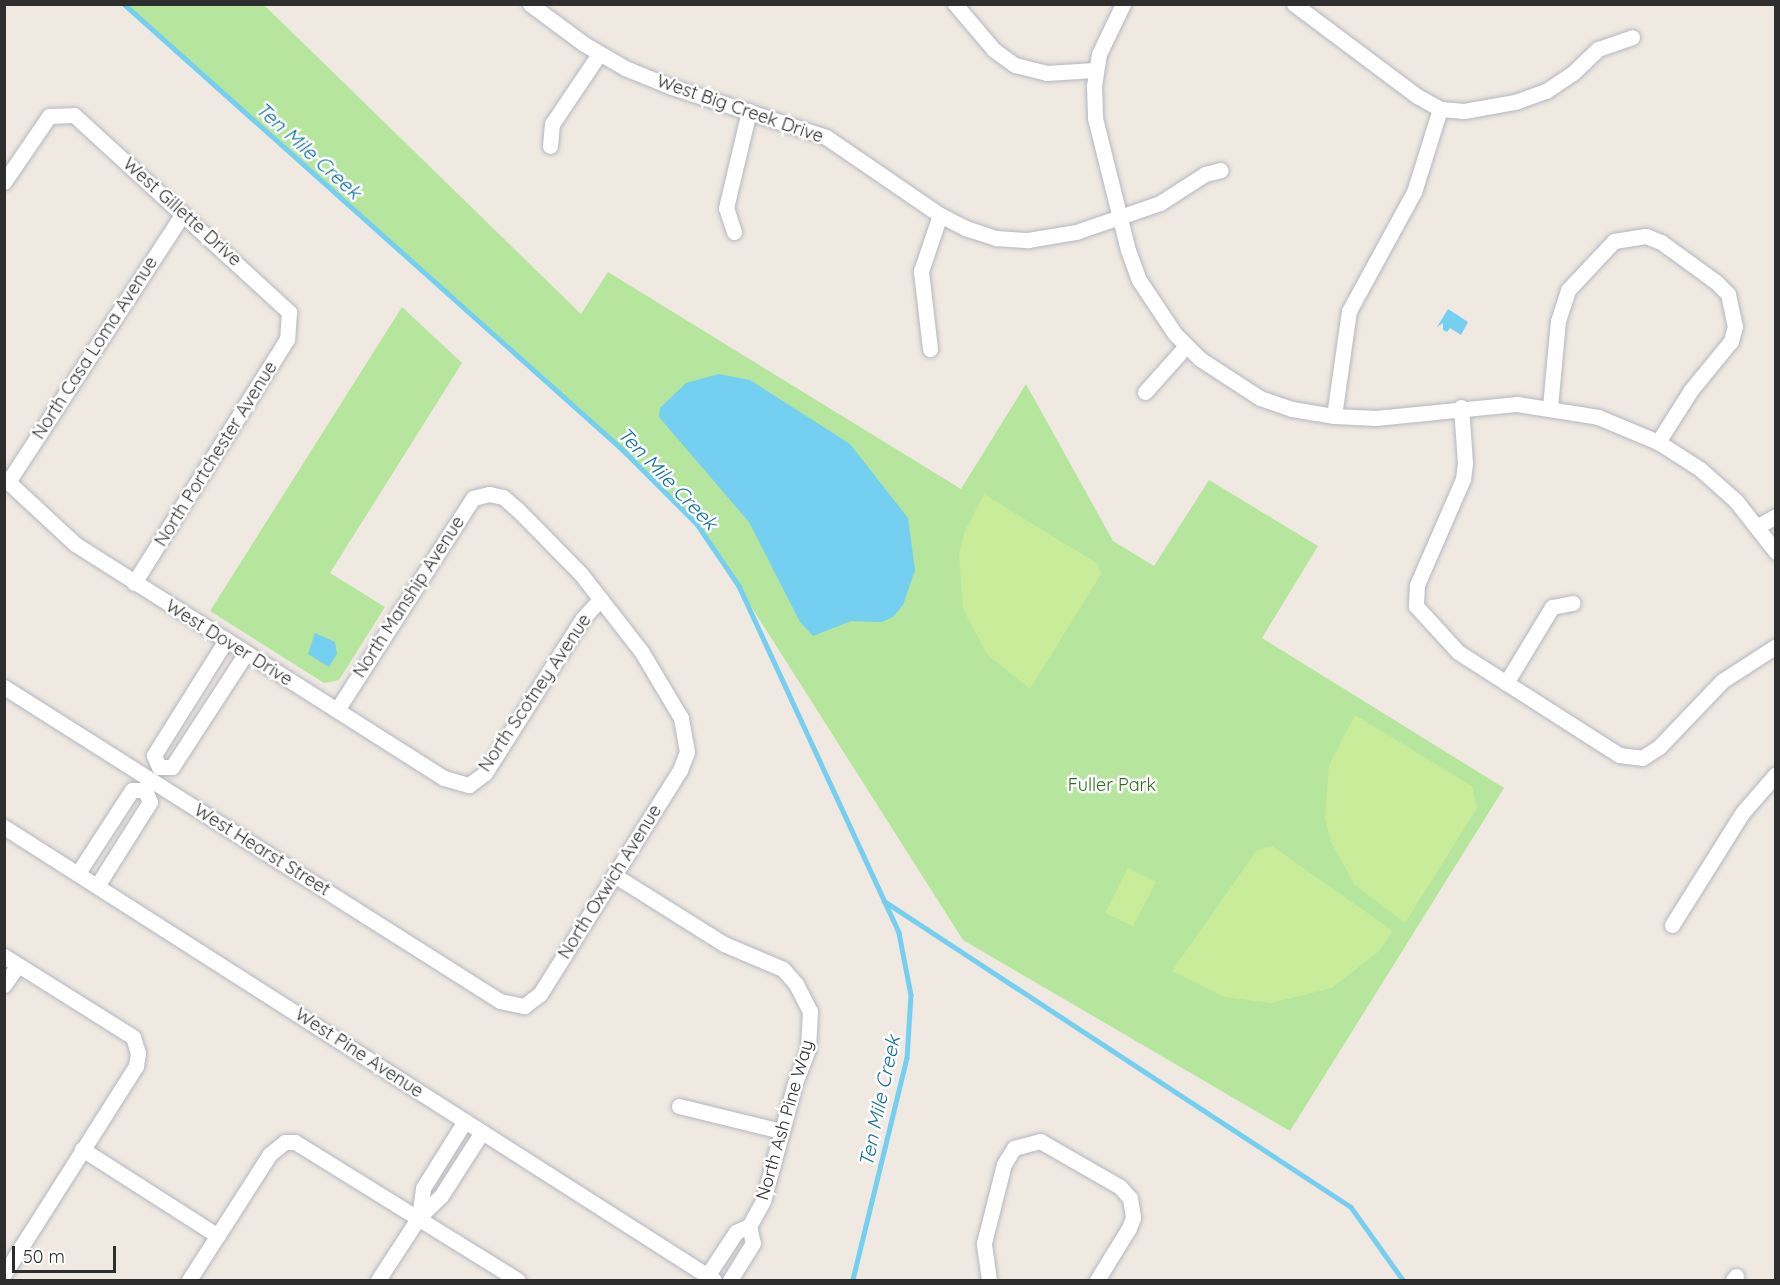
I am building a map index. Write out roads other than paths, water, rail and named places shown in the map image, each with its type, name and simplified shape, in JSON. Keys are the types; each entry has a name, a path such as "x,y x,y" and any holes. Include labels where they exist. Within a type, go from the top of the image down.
{"street":[{"name":"West Big Creek Drive","path":"530,4 599,54 669,86 811,130 840,145 940,215 980,234 1028,240 1060,236 1160,203 1205,174 1221,170"},
{"path":"955,4 994,50 1015,64 1046,73 1095,70"},
{"path":"1123,4 1104,39 1095,70 1095,118 1119,218 1139,280 1155,308 1186,346 1227,379 1260,398 1292,409 1334,416 1376,418 1461,407 1550,407 1598,417 1658,442 1712,479 1758,526 1776,552"},
{"path":"1294,4 1440,109 1479,110 1530,97 1566,78 1598,49 1632,37"},
{"path":"550,146 552,124 599,54"},
{"path":"1334,416 1349,311 1414,192 1440,109"},
{"path":"734,232 726,208 749,111"},
{"name":"West Gillette Drive","path":"4,182 40,126 49,116 63,112 84,122 283,304 291,322"},
{"name":"North Casa Loma Avenue","path":"6,480 183,213"},
{"path":"930,350 921,271 940,215"},
{"path":"1550,407 1562,305 1573,284 1601,251 1630,236 1646,236 1687,261 1728,294 1736,326 1731,341 1691,390 1658,442"},
{"name":"North Portchester Avenue","path":"134,583 287,339 291,322"},
{"path":"1145,392 1186,346"},
{"path":"1461,407 1465,455 1463,479 1417,585 1416,606 1445,642 1619,755 1642,758 1659,747 1722,681 1776,646"},
{"name":"West Dover Drive","path":"6,480 75,544 134,583 444,778 469,785"},
{"name":"North Manship Avenue","path":"337,710 473,498 489,494 503,497 518,510 601,599"},
{"path":"1758,526 1776,516"},
{"name":"North Oxwich Avenue","path":"524,1005 540,994 680,770 687,752 681,718 641,651 601,599"},
{"name":"North Scotney Avenue","path":"469,785 485,773 583,618 601,599"},
{"path":"1506,683 1552,607 1573,603"},
{"path":"97,886 150,802 154,756 225,640"},
{"path":"78,873 132,790 172,767 246,653"},
{"name":"West Hearst Street","path":"4,687 500,1001 524,1005"},
{"path":"1672,925 1743,812 1776,774"},
{"name":"West Pine Avenue","path":"4,826 711,1278"},
{"name":"North Ash Pine Way","path":"614,875 724,944 783,969 796,984 810,1011 808,1049 781,1131 762,1201 749,1226 736,1232 711,1278"},
{"path":"4,985 11,960 133,1037 138,1053 136,1066 4,1274"},
{"path":"679,1106 781,1131"},
{"path":"419,1217 423,1188 465,1121"},
{"path":"378,1281 419,1217 441,1196 482,1132"},
{"path":"989,1281 984,1243 1004,1164 1020,1145 1040,1141 1051,1145 1120,1187 1133,1208 1129,1228 1097,1281"},
{"path":"189,1281 270,1154 285,1142 306,1146 518,1281"},
{"path":"82,1149 218,1236"},
{"name":"North Ash Pine Way","path":"730,1281 753,1243 749,1226"}],"water":[{"path":"1448,309 1468,322 1461,335 1450,328 1447,332 1443,330 1443,323 1437,327"},
{"path":"719,374 750,380 850,444 908,518 915,570 903,605 893,617 882,622 851,621 813,636 800,622 749,522 659,417 660,408 686,383"},
{"path":"315,633 335,642 337,654 329,667 308,654"}],"waterway":[{"name":"Ten Mile Creek","path":"124,4 622,449 697,524 739,586 899,933 911,995 907,1058 853,1280"},
{"path":"884,901 1351,1207 1403,1280"}],"park label":[{"name":"Fuller Park","path":"1112,785"}]}
